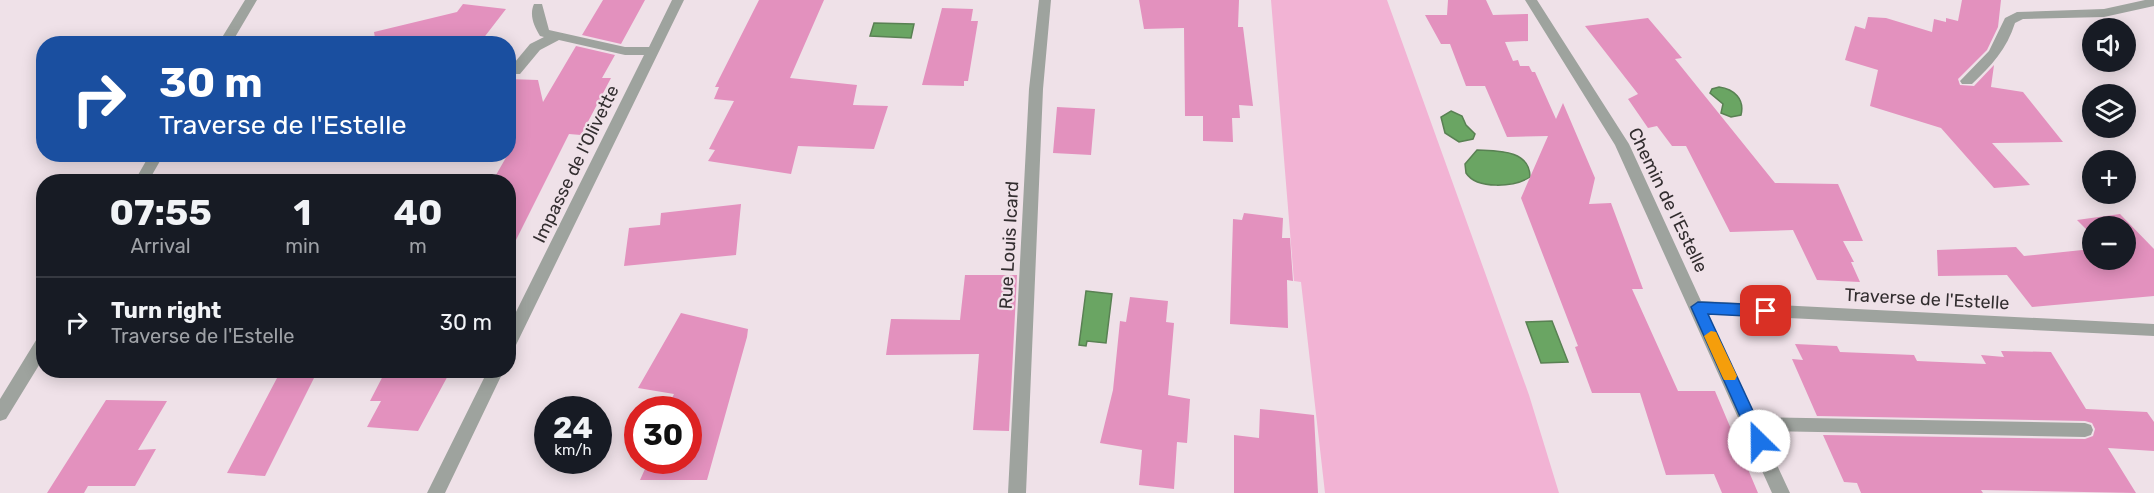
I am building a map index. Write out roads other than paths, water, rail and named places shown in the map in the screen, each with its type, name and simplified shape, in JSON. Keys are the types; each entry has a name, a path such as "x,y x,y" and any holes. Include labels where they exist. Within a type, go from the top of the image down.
{"street":[{"path":"229,36 250,0"},
{"name":"Impasse de l'Olivette","path":"516,329 678,0"},
{"name":"Rue Louis Icard","path":"1017,493 1036,89 1045,0"},
{"name":"Chemin de l'Estelle","path":"1531,0 1622,144 1752,424 1781,493"},
{"path":"1967,81 1993,57 2003,43 2009,21 2021,15 2104,13 2154,2"},
{"path":"538,7 539,24 544,33 625,51 653,51"},
{"path":"516,70 536,47 555,37"},
{"name":"Traverse de l'Estelle","path":"1698,307 2154,330"},
{"path":"0,414 36,355"},
{"path":"436,493 492,378"},
{"path":"1752,424 2085,430"}]}
